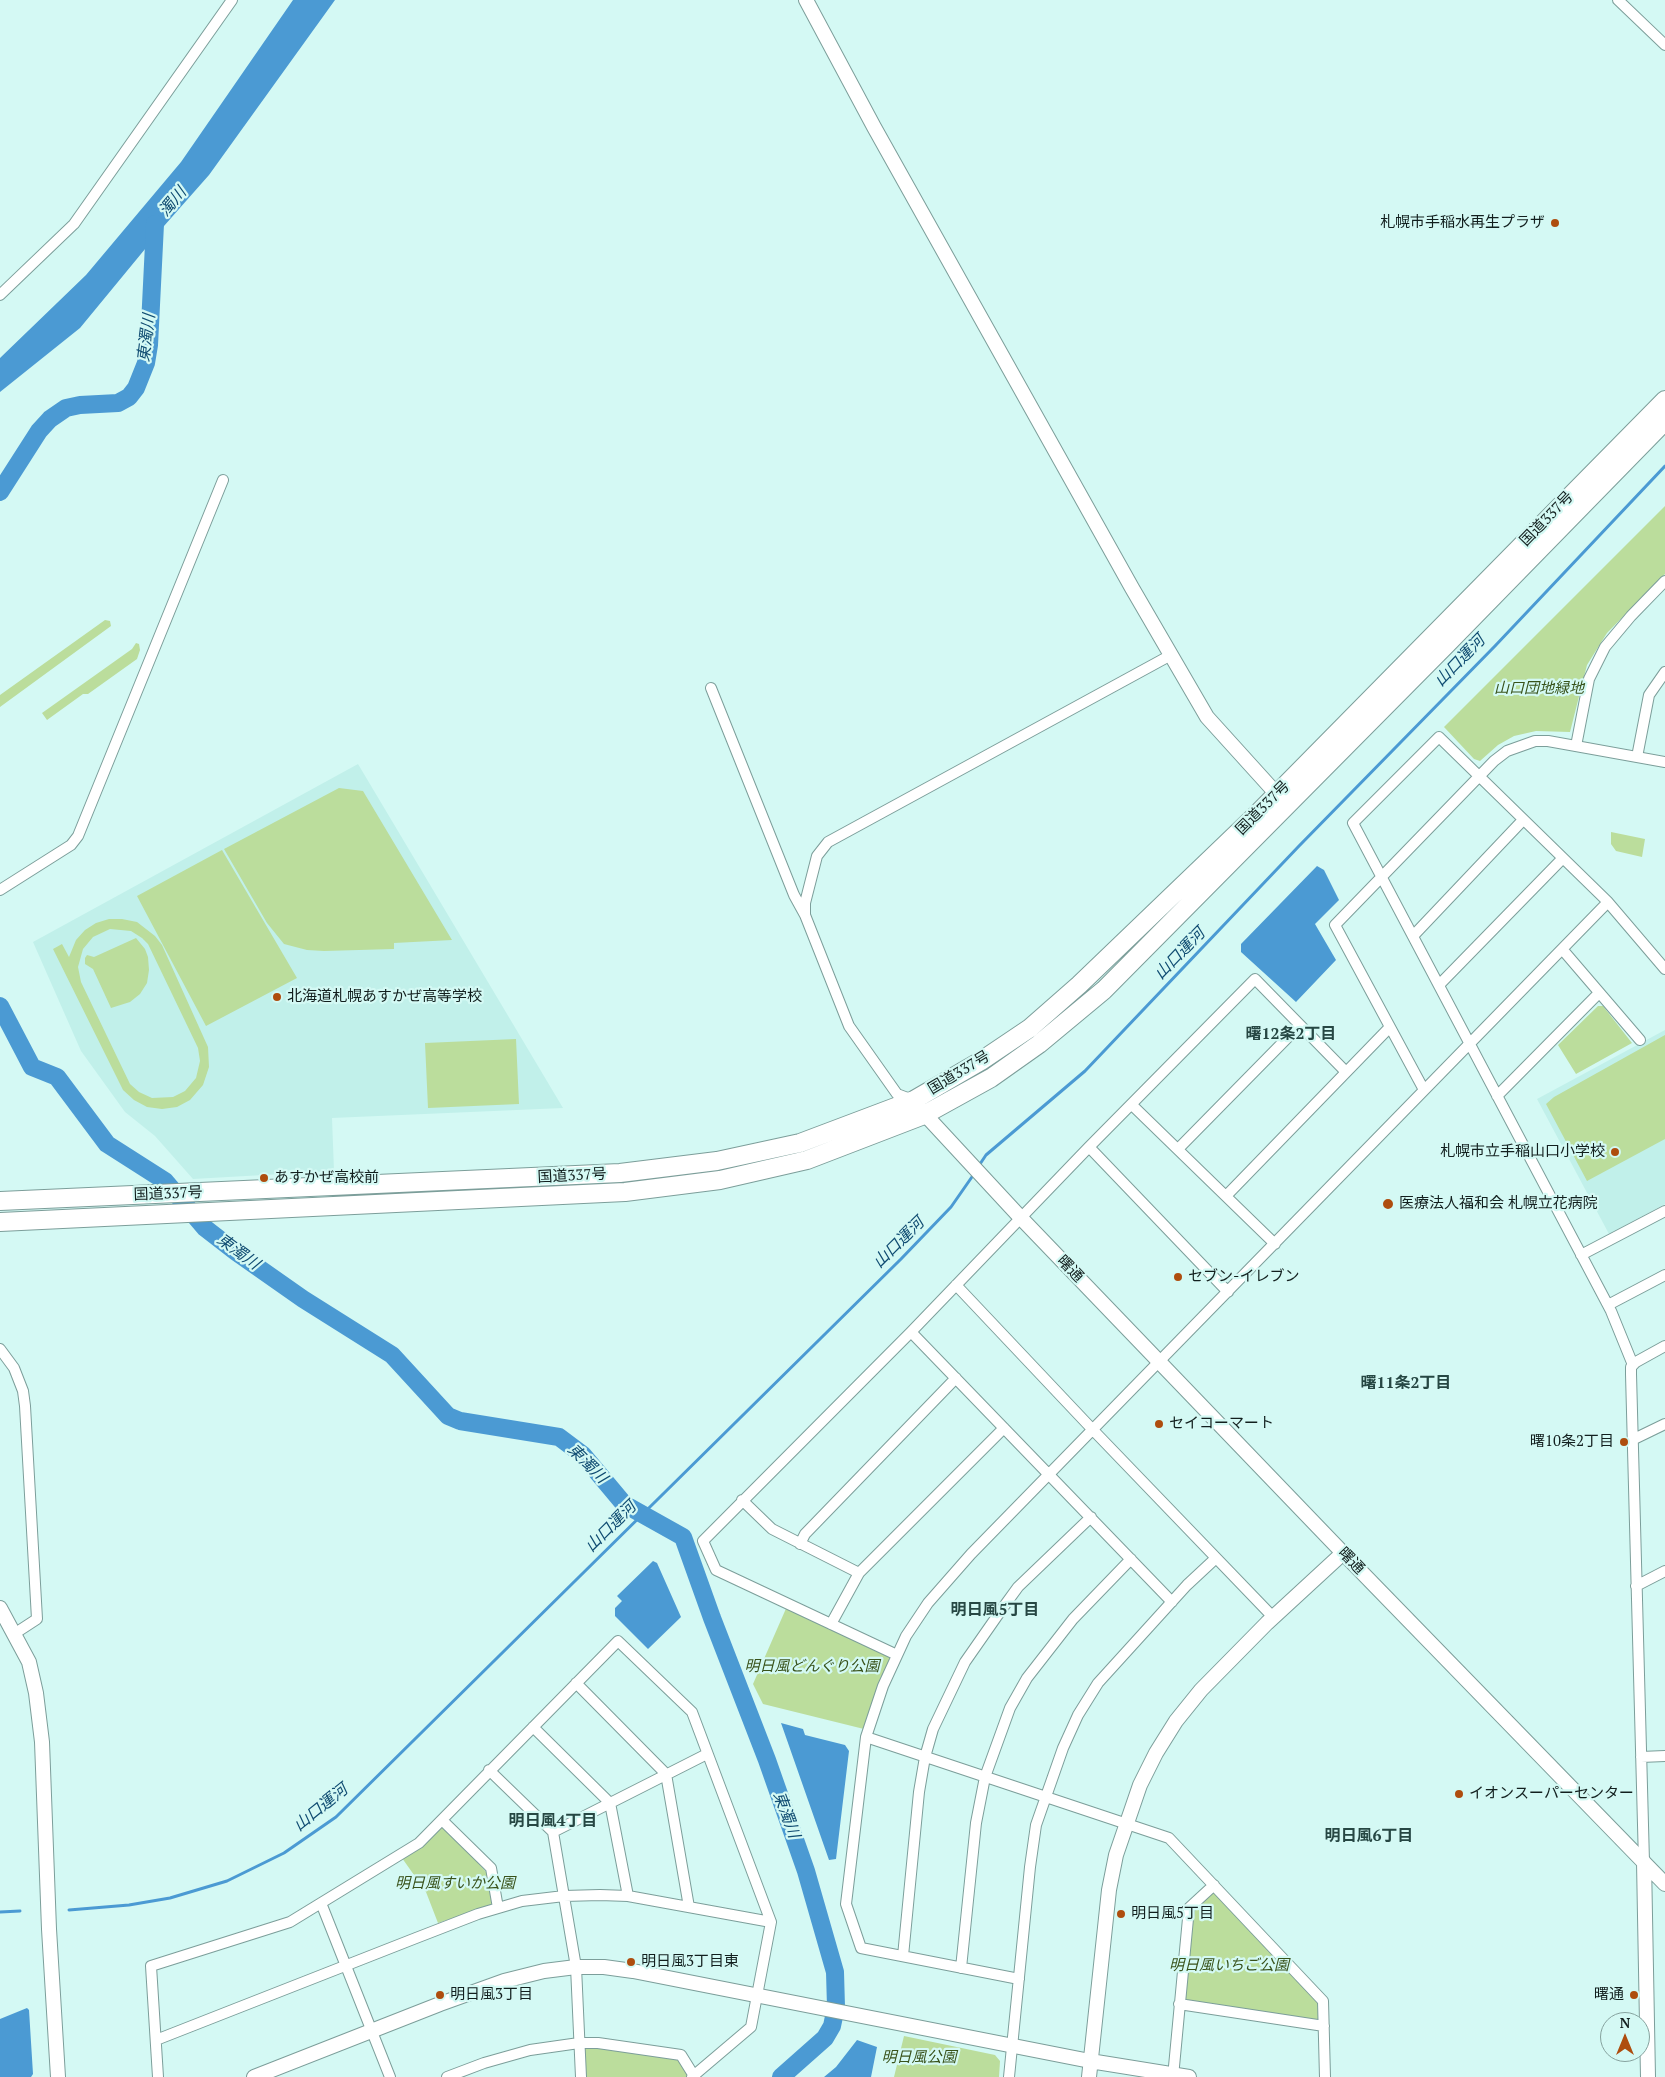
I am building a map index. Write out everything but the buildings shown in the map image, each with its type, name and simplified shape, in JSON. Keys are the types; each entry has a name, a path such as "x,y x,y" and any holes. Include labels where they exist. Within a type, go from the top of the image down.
{"highway":[{"name":"国道337号","path":"0,1222 625,1192 720,1180 807,1160 924,1116 991,1078 1039,1044 1097,996 1281,800 1665,400"},
{"name":"国道337号","path":"0,1201 620,1173 717,1161 800,1144 914,1100 981,1061 1030,1028 1079,986 1447,644 1665,421"}],"street":[{"path":"0,294 74,224 232,0"},
{"path":"806,0 874,127 1207,717 1281,800"},
{"path":"1618,0 1665,44"},
{"path":"0,890 71,845 78,836 224,480"},
{"path":"1576,746 1589,679 1605,647 1631,616 1665,581"},
{"path":"805,914 805,903 817,856 828,842 1171,655"},
{"path":"1636,757 1649,695 1665,672"},
{"path":"711,688 794,895 805,914 848,1026 897,1094 914,1100"},
{"path":"1648,2077 1632,1440 1631,1374 1633,1365 1608,1306 1353,823 1439,738 1608,902 1665,969"},
{"path":"1424,1090 1336,925 1381,876 1494,761 1507,751 1535,741 1548,741 1665,762"},
{"path":"1413,936 1524,820"},
{"path":"1438,985 1563,858"},
{"path":"1019,1979 861,1948 846,1904 866,1737 882,1686 906,1636 928,1602 971,1554 1608,902"},
{"path":"1562,949 1640,1040"},
{"path":"897,1655 716,1570 703,1540 911,1332 1020,1217 1255,979 1346,1072"},
{"path":"1497,1096 1600,993"},
{"path":"1178,1149 1300,1025"},
{"path":"1226,1196 1390,1027"},
{"name":"曙通","path":"914,1100 924,1116 1020,1217 1665,1884"},
{"path":"1132,1105 1275,1244"},
{"path":"1089,1147 1228,1292"},
{"path":"1581,1255 1665,1211"},
{"path":"1608,1306 1665,1275"},
{"path":"956,1285 1273,1618"},
{"path":"911,1332 1172,1602"},
{"path":"1633,1365 1665,1346"},
{"path":"0,1349 14,1368 23,1390 26,1406 36,1619 14,1634"},
{"path":"800,1544 805,1534 956,1378"},
{"path":"1632,1440 1665,1424"},
{"path":"831,1624 859,1573 1004,1428"},
{"path":"742,1500 772,1529 859,1573"},
{"path":"903,1956 919,1792 925,1757 933,1729 970,1655 1018,1587 1091,1517"},
{"path":"1089,2077 1109,1890 1116,1855 1144,1777 1176,1721 1210,1681 1273,1618 1343,1553"},
{"path":"1009,2077 1036,1824 1063,1748 1078,1716 1098,1683 1172,1602 1216,1558"},
{"path":"961,1968 976,1822 985,1777 1010,1708 1027,1678 1073,1619 1131,1559"},
{"path":"1636,1586 1665,1571"},
{"path":"0,1608 28,1662 36,1693 42,1742 49,1929 58,2077"},
{"path":"158,2077 152,1966 290,1922 419,1843 618,1641 692,1712 771,1922 751,2028 693,2076 680,2056 598,2043 579,2042 530,2050 484,2063 446,2077"},
{"path":"576,1683 666,1774 689,1907"},
{"path":"533,1727 610,1803 628,1896"},
{"path":"866,1737 1169,1838 1323,2001 1325,2077"},
{"path":"553,1832 707,1754"},
{"path":"1640,1757 1665,1756"},
{"path":"489,1770 553,1832 576,1968 581,2077"},
{"path":"442,1820 491,1868 498,1908"},
{"path":"1173,2076 1189,1908 1214,1885"},
{"path":"156,2040 345,1965 498,1908 522,1901 564,1896 628,1896 771,1922"},
{"path":"321,1903 390,2077"},
{"path":"254,2077 504,1981 544,1971 576,1968 633,1971 1090,2061 1173,2076 1189,2077"},
{"path":"1180,2004 1324,2026"}],"shaded area":[{"name":"北海道札幌あすかぜ高等学校","path":"358,764 563,1108 332,1118 334,1171 193,1179 155,1136 125,1112 81,1051 33,942"},
{"name":"札幌市立手稲山口小学校","path":"1665,1030 1665,1204 1609,1234 1537,1099"}],"green space":[{"name":"山口団地緑地","path":"1665,506 1665,574 1607,633 1587,665 1570,732 1536,731 1514,736 1498,745 1480,761 1474,759 1444,727"},
{"path":"105,620 110,621 111,626 0,707 0,695"},
{"path":"136,643 139,644 140,650 137,659 47,720 42,713 132,649"},
{"path":"339,788 363,791 452,940 394,943 394,949 307,950 284,944 267,923 224,849"},
{"path":"1611,832 1645,839 1642,857 1616,851 1611,844"},
{"path":"222,850 297,978 206,1026 137,896"},
{"path":"109,919 137,922 155,936 162,945 208,1047 209,1067 203,1085 190,1100 177,1107 162,1109 147,1107 134,1100 123,1090 53,949 62,944 69,957 76,940 85,930 96,923","holes":["110,929 131,931 148,944 198,1048 200,1061 196,1078 185,1091 173,1097 152,1098 139,1092 130,1084 81,982 78,967 83,949 93,937"]},
{"path":"136,938 145,949 148,957 147,983 140,994 130,1002 111,1008 93,969 85,964 85,958 87,955 94,957"},
{"path":"1598,1006 1603,1006 1632,1043 1576,1074 1558,1045"},
{"name":"札幌市立手稲山口小学校","path":"1665,1035 1665,1139 1587,1181 1546,1104 1554,1097"},
{"path":"516,1039 519,1104 428,1108 425,1043"},
{"name":"明日風どんぐり公園","path":"788,1604 897,1655 868,1730 763,1704 753,1684"},
{"name":"明日風すいか公園","path":"442,1824 488,1874 494,1904 438,1923 426,1892 402,1858"},
{"name":"明日風いちご公園","path":"1214,1885 1323,2001 1324,2026 1179,2004 1189,1908"},
{"name":"明日風公園","path":"904,2036 995,2055 1000,2061 999,2077 894,2077"},
{"path":"579,2043 681,2055 692,2077 581,2077"}],"water":[{"name":"濁川","path":"293,0 335,0 209,175 164,226 80,328 0,392 0,358 86,275 181,162"},
{"path":"1317,866 1324,870 1339,900 1315,924 1336,960 1296,1002 1241,952 1241,944"},
{"path":"653,1561 657,1563 681,1617 648,1649 615,1616 615,1608 622,1601 617,1596"},
{"path":"781,1723 803,1729 805,1735 845,1745 849,1751 836,1859 829,1860"},
{"path":"27,2008 29,2010 33,2074 31,2077 0,2077 0,2019"},
{"path":"857,2040 877,2047 871,2077 824,2077 836,2067"}],"waterway":[{"name":"東濁川","path":"0,492 39,431 50,419 66,408 80,405 118,403 129,397 136,388 146,363 149,345 155,224"},
{"name":"山口運河","path":"978,1167 986,1155 1085,1071 1299,846 1495,646 1665,466"},
{"name":"東濁川","path":"0,1006 32,1067 57,1077 107,1144 165,1181 205,1228 303,1299 392,1355 448,1416 460,1421 559,1437 583,1455 624,1504 683,1537 767,1760 806,1871 835,1972 836,2007 832,2026 825,2038 781,2077"},
{"name":"山口運河","path":"69,1910 129,1905 170,1898 227,1881 284,1853 336,1817 901,1259 951,1207 974,1174"},
{"name":"山口運河","path":"0,1912 20,1911"}],"place":[{"name":"札幌市手稲水再生プラザ","path":"1555,223"},
{"name":"北海道札幌あすかぜ高等学校","path":"277,997"},
{"name":"札幌市立手稲山口小学校","path":"1615,1152"},
{"name":"あすかぜ高校前","path":"264,1178"},
{"name":"医療法人福和会 札幌立花病院","path":"1388,1204"},
{"name":"セブン-イレブン","path":"1178,1277"},
{"name":"セイコーマート","path":"1159,1424"},
{"name":"曙10条2丁目","path":"1624,1442"},
{"name":"イオンスーパーセンター","path":"1459,1794"},
{"name":"明日風5丁目","path":"1121,1914"},
{"name":"明日風3丁目東","path":"631,1962"},
{"name":"明日風3丁目","path":"440,1995"},
{"name":"曙通","path":"1634,1995"}],"district":[{"name":"曙12条2丁目","path":"1291,1034"},
{"name":"曙11条2丁目","path":"1406,1383"},
{"name":"明日風5丁目","path":"995,1610"},
{"name":"明日風4丁目","path":"553,1821"},
{"name":"明日風6丁目","path":"1369,1836"}]}
